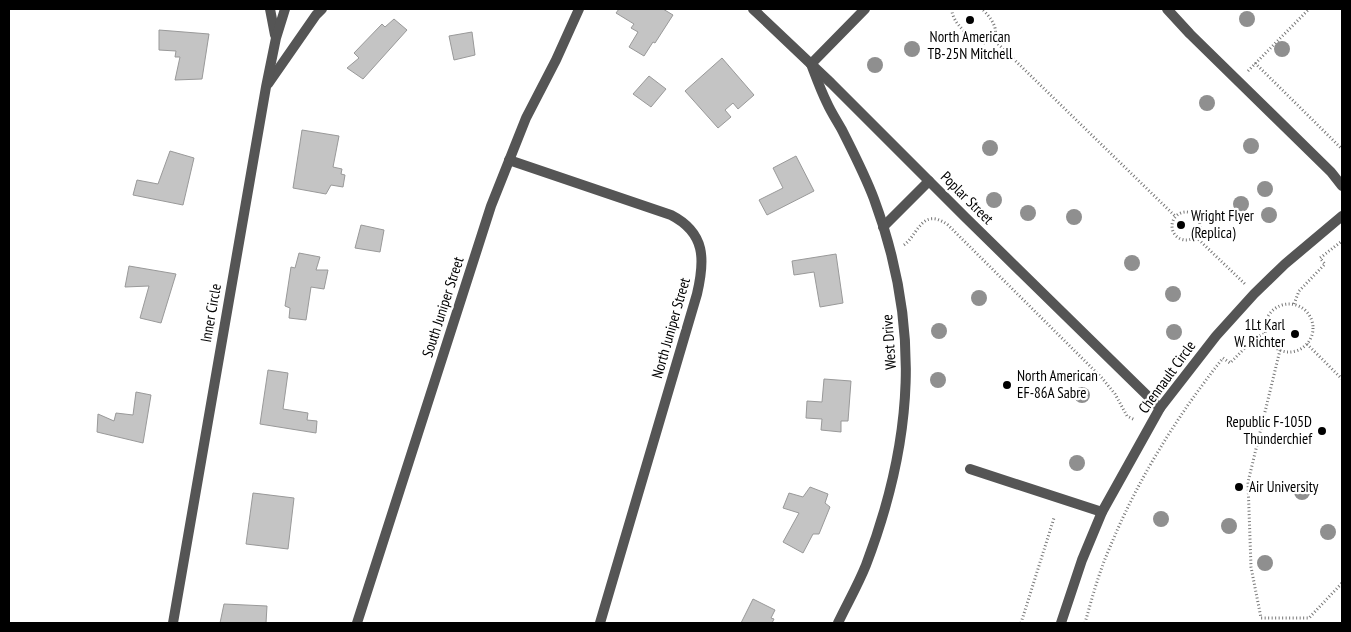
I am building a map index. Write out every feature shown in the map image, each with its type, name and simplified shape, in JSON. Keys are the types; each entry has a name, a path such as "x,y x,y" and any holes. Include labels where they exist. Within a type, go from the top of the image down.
{"street":[{"path":"270,9 276,38"},
{"name":"Inner Circle","path":"173,623 266,87 276,38 285,9"},
{"path":"266,87 322,9"},
{"name":"South Juniper Street","path":"357,623 491,206 526,118 556,60 579,9"},
{"name":"Poplar Street","path":"752,9 812,64 1160,408"},
{"path":"812,64 865,9"},
{"path":"1167,9 1190,34 1331,172 1342,186"},
{"name":"West Drive","path":"812,64 827,104 842,130 874,198 892,252 900,289 906,366 905,407 900,445 888,500 866,566 838,623"},
{"name":"North Juniper Street","path":"509,160 670,215 691,231 700,246 703,261 697,294 600,623"},
{"path":"883,227 929,181"},
{"name":"Chennault Circle","path":"1061,623 1082,560 1102,512 1160,408 1216,336 1254,294 1285,264 1342,216"},
{"path":"970,469 1102,512"}],"path":[{"path":"952,9 954,19 976,40 985,43 996,35 996,28 993,21 982,9"},
{"path":"1238,80 1308,9"},
{"path":"993,39 1175,216"},
{"path":"1256,63 1342,149"},
{"path":"1182,212 1194,215 1198,220 1199,227 1196,237 1191,240 1178,238 1171,228 1175,216 1182,212"},
{"path":"892,252 908,242 923,223 936,220 943,221 1102,378 1115,394 1127,416 1148,429"},
{"path":"1196,237 1254,294"},
{"path":"1294,304 1299,291 1325,264 1320,258 1342,241"},
{"path":"1286,304 1294,304 1302,307 1312,320 1312,336 1307,344 1295,351 1288,352 1280,350 1269,340 1266,333 1266,325 1272,311 1286,304"},
{"path":"1085,623 1109,549 1119,526 1169,433 1194,395 1223,358 1230,364 1255,338 1266,333"},
{"path":"1307,344 1342,379"},
{"path":"1280,350 1248,482 1251,567 1261,618 1310,618 1342,583"},
{"path":"1021,623 1054,518"}],"building":[{"path":"619,9 663,9 673,15 644,56 629,47 638,32 631,28 634,24 616,13"},
{"path":"394,19 407,30 363,79 347,68 359,58 354,53 382,24 385,27"},
{"path":"159,30 209,34 202,79 175,80 180,57 175,57 176,51 159,50"},
{"path":"472,32 475,55 454,60 449,36"},
{"path":"722,58 754,95 738,109 733,103 725,110 731,117 718,128 685,91"},
{"path":"649,76 666,89 651,107 633,94"},
{"path":"302,130 339,136 333,167 342,169 341,174 345,175 343,187 331,185 326,194 293,188"},
{"path":"170,151 194,158 183,205 133,195 137,180 158,184"},
{"path":"796,156 814,191 767,215 759,200 783,188 773,168"},
{"path":"361,225 384,230 380,252 355,248"},
{"path":"299,253 320,257 316,270 328,270 324,289 311,287 306,320 289,318 290,308 285,306 291,267 295,268"},
{"path":"836,254 843,303 820,307 814,272 794,275 792,261"},
{"path":"129,266 176,274 161,323 140,318 149,286 125,287"},
{"path":"268,370 288,373 283,409 308,413 307,420 317,421 316,433 260,424"},
{"path":"824,379 851,381 848,421 841,421 841,432 821,430 822,419 806,418 807,401 822,402"},
{"path":"136,392 151,395 143,443 97,432 98,414 114,421 116,413 133,415"},
{"path":"810,487 828,494 825,503 830,507 819,534 813,534 803,553 783,542 799,513 783,508 789,493 803,497"},
{"path":"253,493 294,498 288,549 246,544"},
{"path":"753,599 775,610 771,618 774,619 772,623 741,623"},
{"path":"224,604 267,606 266,623 220,623"}],"place":[{"name":"North American TB-25N Mitchell","path":"970,20"},
{"name":"Wright Flyer (Replica)","path":"1181,225"},
{"name":"1Lt Karl W. Richter","path":"1295,334"},
{"name":"North American EF-86A Sabre","path":"1007,385"},
{"name":"Republic F-105D Thunderchief","path":"1322,431"},
{"name":"Air University","path":"1239,487"}]}
